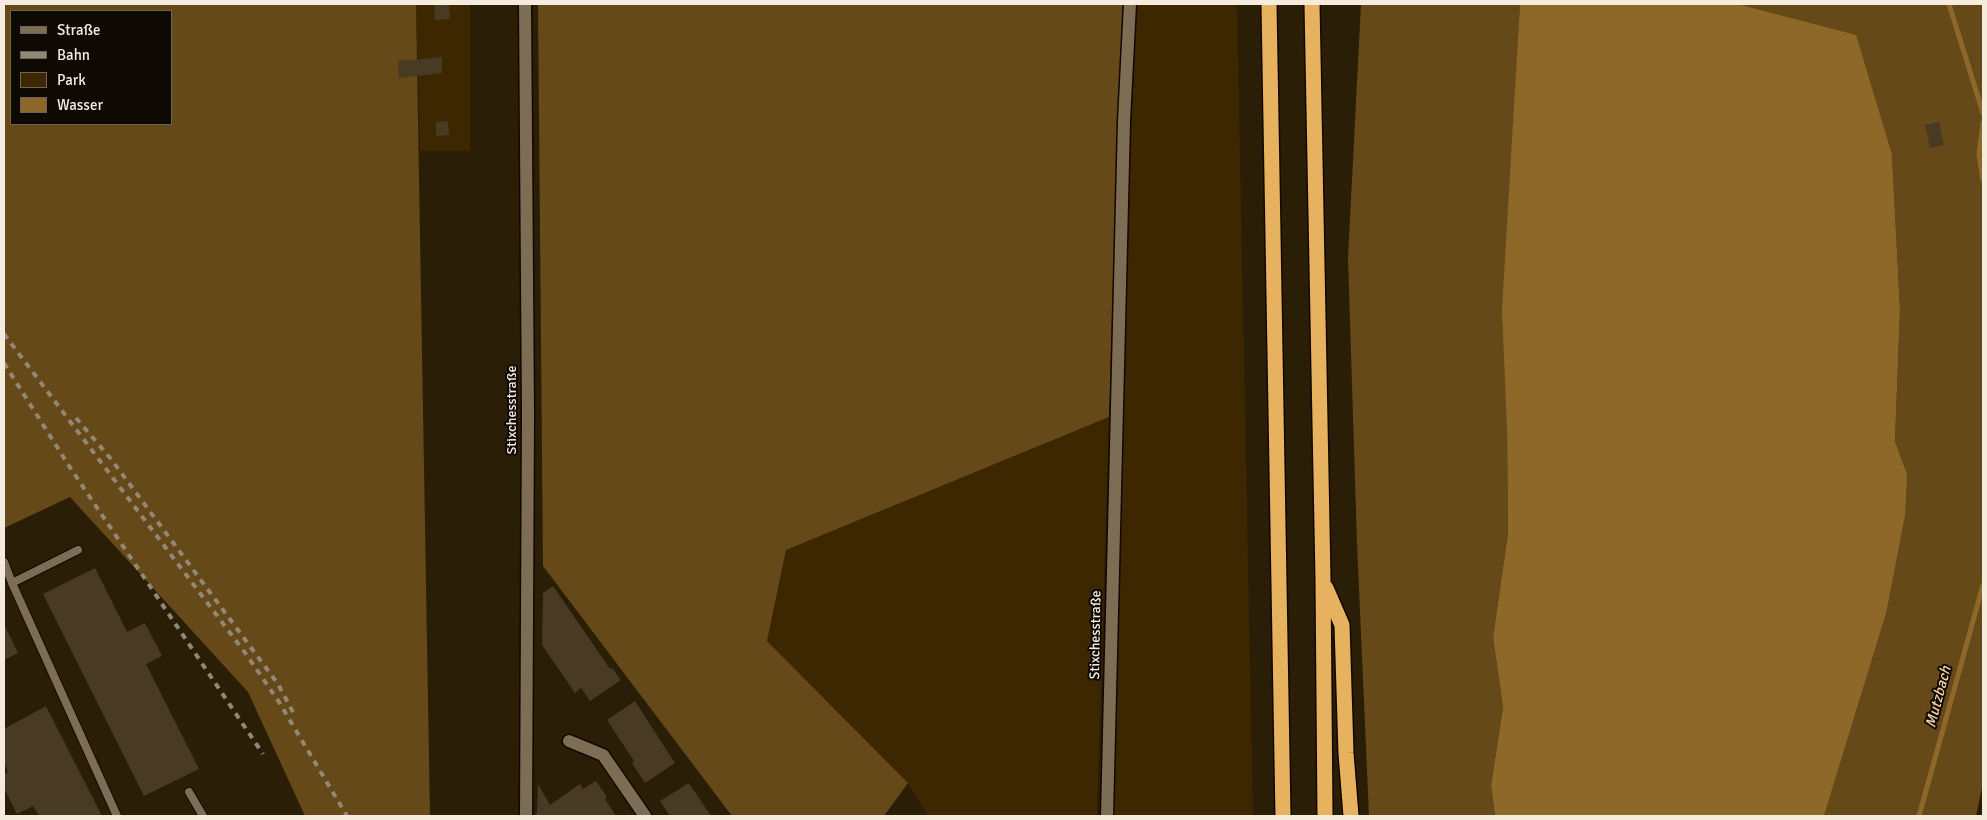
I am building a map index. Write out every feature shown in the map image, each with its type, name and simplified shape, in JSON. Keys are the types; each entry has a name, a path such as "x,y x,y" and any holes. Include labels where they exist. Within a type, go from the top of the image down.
{"highway":[{"path":"1269,4 1283,816"},
{"path":"1312,4 1323,579 1325,816"},
{"path":"1323,579 1342,624 1350,816"}],"street":[{"name":"Stixchesstraße","path":"525,4 528,415 526,816"},
{"name":"Stixchesstraße","path":"1107,816 1124,121 1130,4"},
{"path":"569,741 604,755 646,816"}],"lane":[{"path":"12,584 78,550"},
{"path":"4,562 12,584 117,816"},
{"path":"189,792 202,816"}],"green space":[{"path":"416,4 470,4 470,151 420,151"},
{"path":"1136,4 1237,4 1253,816 1110,816 1121,416"},
{"path":"1109,417 1097,816 928,816 908,783 767,641 786,550"}],"shaded area":[{"path":"4,4 416,4 430,816 305,816 248,692 70,497 4,528"},
{"path":"538,4 1124,4 1118,120 1109,417 786,550 767,641 908,783 884,816 732,816 543,566"},
{"path":"1361,4 1520,4 1511,173 1507,428 1508,533 1493,637 1503,707 1491,785 1495,816 1369,816 1357,543 1348,258"},
{"path":"1737,4 1982,4 1983,783 1976,816 1824,816 1886,614 1907,474 1895,441 1900,309 1892,155"}],"water":[{"path":"1520,4 1737,4 1856,35 1892,155 1900,309 1895,441 1907,474 1905,515 1886,614 1824,816 1495,816 1491,785 1503,707 1493,637 1508,533 1507,428 1502,309"}],"building":[{"path":"434,4 449,4 450,19 435,20"},
{"path":"442,57 442,73 399,78 398,61"},
{"path":"448,121 449,135 436,136 436,122"},
{"path":"1939,122 1944,145 1930,148 1925,125"},
{"path":"95,568 127,632 145,623 162,656 146,664 199,769 144,796 43,594"},
{"path":"553,586 610,669 612,668 621,680 590,701 581,688 575,693 542,645 543,593"},
{"path":"4,624 18,653 4,660"},
{"path":"635,701 675,763 645,783 632,763 634,761 607,720"},
{"path":"46,706 102,816 39,816 33,806 17,814 4,788 4,775 8,772 4,762 4,729"},
{"path":"596,781 607,797 605,799 616,816 534,816 537,813 538,784 550,805 580,784 583,789"},
{"path":"689,783 711,816 670,816 660,801"}],"waterway":[{"name":"Mutzbach","path":"1949,4 1983,113"},
{"name":"Mutzbach","path":"1983,123 1979,155 1983,180"},
{"name":"Mutzbach","path":"1919,816 1983,585"}],"railway":[{"path":"4,334 246,654 279,702 347,816"},
{"path":"4,363 71,469 263,754"},
{"path":"76,418 111,459 278,684 294,714"}]}
